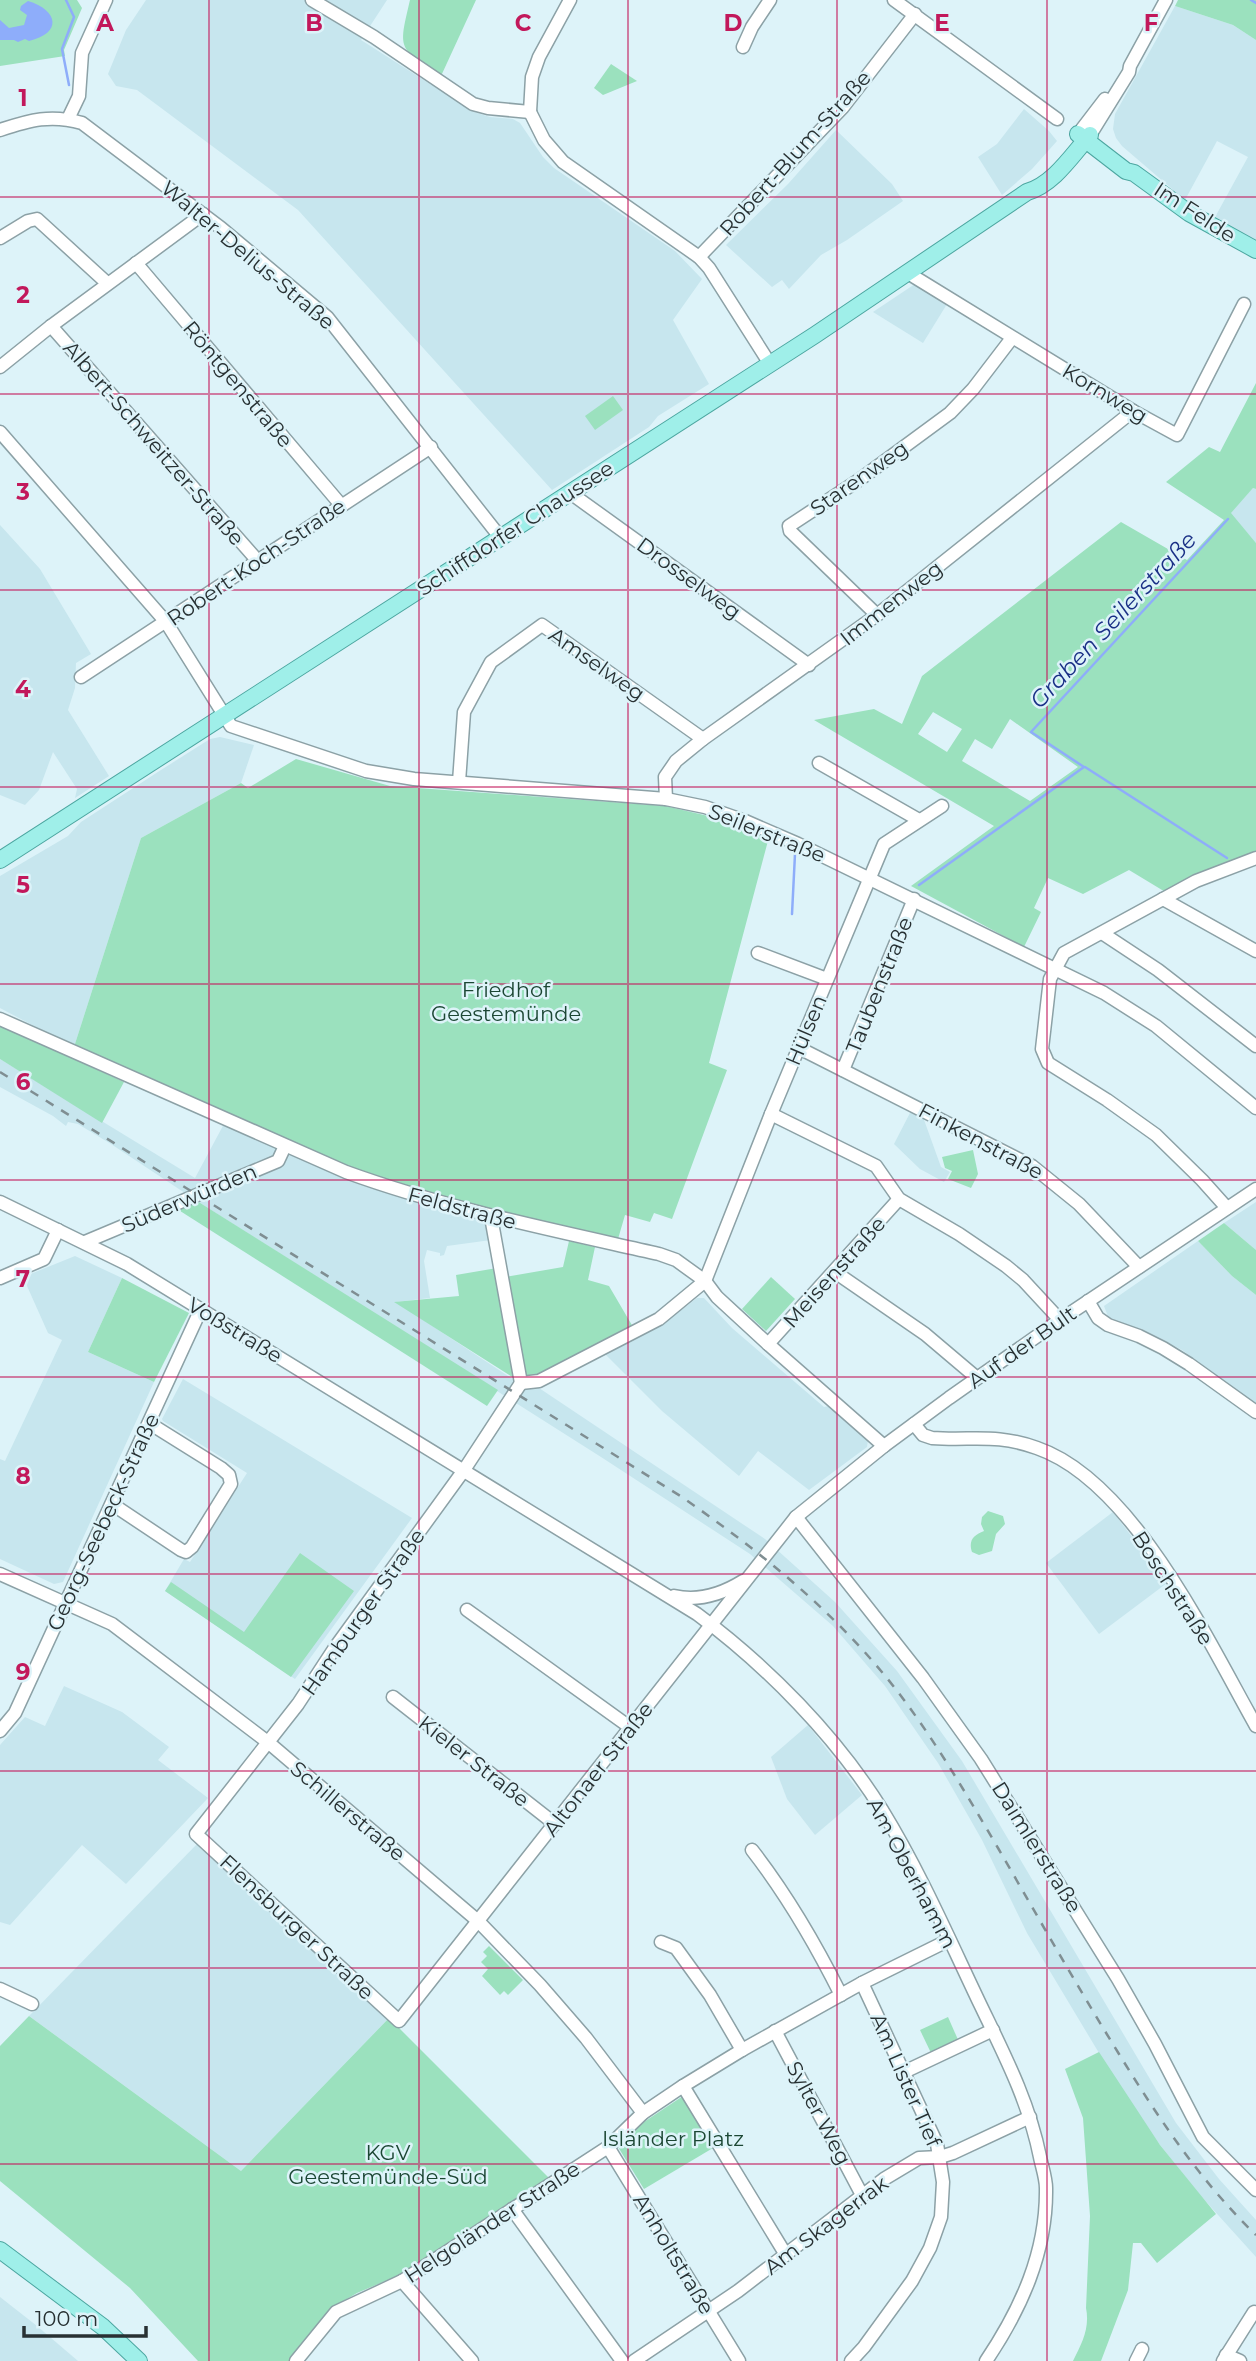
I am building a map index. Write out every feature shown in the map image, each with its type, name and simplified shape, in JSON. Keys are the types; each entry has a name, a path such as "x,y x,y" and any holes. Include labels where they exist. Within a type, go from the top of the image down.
{"main road":[{"name":"Im Felde","path":"1084,134 1129,164 1134,173 1189,213 1256,250"},
{"name":"Schiffdorfer Chaussee","path":"0,860 908,274 1027,192 1032,179 1084,134"},
{"path":"0,2250 103,2327 139,2361"}],"street":[{"path":"68,119 79,96 82,53 106,0"},
{"path":"312,0 374,37 473,104 530,112"},
{"path":"570,0 538,57 532,77 530,112 544,140 563,162 699,257 709,268 770,364"},
{"path":"743,47 752,27 770,0"},
{"path":"894,0 1057,118"},
{"name":"Schiffdorfer Chaussee","path":"1084,134 1129,72 1130,65 1166,0"},
{"name":"Robert-Blum-Straße","path":"699,257 843,107 915,14"},
{"name":"Walter-Delius-Straße","path":"0,130 36,118 68,119 82,123 203,214 327,317 500,537"},
{"path":"0,367 107,283 203,214"},
{"path":"0,238 28,221 37,219 107,283"},
{"name":"Röntgenstraße","path":"136,263 341,505"},
{"name":"Kornweg","path":"908,274 1177,435 1244,304"},
{"name":"Albert-Schweitzer-Straße","path":"51,326 257,560"},
{"name":"Starenweg","path":"877,615 790,531 789,526 859,480 950,413 973,389 1012,338"},
{"name":"Immenweg","path":"666,799 665,777 668,770 703,739 877,615 1133,411"},
{"path":"0,432 166,622 224,716"},
{"name":"Robert-Koch-Straße","path":"81,677 431,447"},
{"name":"Drosselweg","path":"569,492 809,665"},
{"name":"Amselweg","path":"459,782 464,712 491,662 542,625 703,739"},
{"name":"Seilerstraße","path":"224,716 231,726 246,732 366,771 414,779 666,799 705,807 746,821 914,899 1104,993 1156,1026 1256,1108"},
{"path":"819,763 919,820"},
{"name":"Hülsen","path":"700,1286 884,844 942,806"},
{"path":"1227,1208 1156,1135 1048,1063 1042,1049 1050,979 1064,953 1196,881 1256,858"},
{"name":"Taubenstraße","path":"843,1070 914,899"},
{"path":"1163,899 1180,911 1256,951"},
{"path":"1102,933 1168,978 1256,1046"},
{"path":"758,953 827,979"},
{"name":"Feldstraße","path":"0,1019 285,1146 392,1189 491,1217 676,1260 700,1286 717,1297 884,1446"},
{"name":"Finkenstraße","path":"799,1048 1032,1166 1079,1204 1139,1267"},
{"path":"771,1114 876,1166 899,1199 1006,1266 1023,1280 1060,1320"},
{"name":"Süderwürden","path":"85,1242 278,1161 285,1146"},
{"name":"Auf der Bult","path":"796,1517 884,1446 977,1378 1256,1189"},
{"name":"Meisenstraße","path":"768,1345 899,1199"},
{"name":"Voßstraße","path":"0,1202 127,1264 464,1469"},
{"path":"491,1217 521,1380 539,1381 659,1319 700,1286"},
{"path":"0,1278 44,1259 58,1230"},
{"path":"835,1272 925,1334 977,1378"},
{"path":"1088,1301 1098,1318 1108,1325 1163,1348 1256,1412"},
{"name":"Georg-Seebeck-Straße","path":"0,1731 15,1713 201,1309"},
{"name":"Hamburger Straße","path":"196,1834 269,1743 464,1469 521,1380"},
{"path":"112,1504 186,1552 192,1547 231,1484 229,1475 221,1468 149,1423"},
{"name":"Boschstraße","path":"914,1424 923,1435 932,1438 991,1437 1035,1447 1057,1457 1089,1478 1133,1525 1171,1577 1256,1726"},
{"name":"Am Oberhamm","path":"464,1469 666,1594 755,1660 834,1744 882,1810 925,1888 993,2030 1030,2117 1046,2185 1042,2239 1033,2272 1021,2303 986,2361"},
{"name":"Altonaer Straße","path":"399,2021 796,1517"},
{"name":"Daimlerstraße","path":"796,1517 923,1678 981,1759 1118,1979 1203,2137 1256,2190"},
{"name":"Schillerstraße","path":"0,1574 112,1624 269,1743 478,1921 540,1985 586,2038 642,2113"},
{"path":"666,1594 702,1598 730,1589 749,1577"},
{"path":"467,1610 631,1728"},
{"name":"Kieler Straße","path":"393,1697 555,1824"},
{"name":"Flensburger Straße","path":"196,1834 399,2021"},
{"path":"752,1850 815,1942 841,1994"},
{"name":"Helgoländer Straße","path":"302,2359 336,2312 402,2281 608,2147 642,2113 683,2086 841,1994 949,1940"},
{"path":"661,1942 676,1948 710,1995 742,2050"},
{"name":"Am Lister Tief","path":"851,2361 912,2281 930,2248 941,2217 943,2182 937,2144 862,1983"},
{"path":"0,1989 32,2004"},
{"path":"904,2072 993,2030"},
{"name":"Sylter Weg","path":"775,2031 862,2195"},
{"path":"683,2086 786,2255"},
{"name":"Am Skagerrak","path":"634,2361 786,2255 862,2195 919,2158 940,2157 1030,2117"},
{"name":"Anholtstraße","path":"608,2147 739,2361"},
{"path":"512,2209 622,2361"},
{"path":"402,2281 472,2361"},
{"path":"1240,2361 1224,2358 1254,2312"}],"shaded area":[{"path":"146,0 387,0 361,40 474,112 513,119 520,123 543,157 554,168 675,251 702,279 673,320 709,384 552,490 298,210 137,90 116,86 108,74 126,30"},
{"path":"1175,6 1233,25 1256,40 1256,242 1214,219 1248,157 1217,141 1185,200 1116,138 1113,129 1115,114"},
{"path":"1024,109 1057,141 1032,169 1002,195 978,157 997,144"},
{"path":"836,130 892,184 903,201 821,255 789,289 782,280 772,287 726,245 788,184"},
{"path":"915,284 947,304 923,343 873,312"},
{"path":"1253,488 1256,489 1256,543 1230,513"},
{"path":"0,525 40,569 91,654 76,663 75,688 68,710 109,776 75,798 77,789 53,752 39,790 25,805 0,795"},
{"path":"220,737 254,745 241,783 141,838 74,1047 0,1008 0,876 68,836 81,822 210,739"},
{"path":"0,1059 195,1178 225,1122 344,1177 487,1221 491,1240 447,1246 444,1255 440,1256 440,1253 427,1250 424,1261 430,1298 396,1302 528,1389 536,1386 765,1539 835,1602 897,1671 962,1761 1176,2123 1219,2179 1256,2220 1256,2257 1200,2195 1160,2145 1114,2078 1027,1933 982,1840 938,1763 885,1686 833,1626 750,1554 601,1457 111,1144 78,1124 68,1122 66,1126 0,1087"},
{"path":"911,1111 923,1117 941,1167 950,1172 944,1182 920,1169 894,1144"},
{"path":"1256,1202 1256,1250 1224,1223"},
{"path":"1198,1241 1232,1276 1256,1295 1256,1404 1182,1350 1141,1329 1109,1319 1104,1306"},
{"path":"75,1256 122,1278 88,1352 154,1382 63,1582 54,1584 0,1559 0,1459 5,1461 62,1340 48,1333 23,1277"},
{"path":"697,1298 704,1298 732,1328 824,1407 829,1406 868,1440 867,1447 809,1490 758,1451 739,1476 662,1411 605,1354 672,1317"},
{"path":"183,1379 412,1518 295,1679 165,1591 184,1559 190,1562 247,1473 163,1421"},
{"path":"1113,1512 1167,1583 1099,1634 1046,1563"},
{"path":"64,1686 122,1712 169,1747 158,1760 208,1798 126,1884 82,1845 10,1925 0,1922 0,1745 25,1717 45,1726"},
{"path":"808,1725 862,1795 815,1835 787,1799 771,1757"},
{"path":"198,1843 389,2018 241,2171 29,2016"},
{"path":"0,2297 37,2326 78,2361 0,2361"}],"green space":[{"path":"0,0 77,0 82,8 64,50 65,56 0,66"},
{"path":"410,0 476,0 441,76 416,59 405,46 404,29"},
{"path":"1178,0 1256,0 1256,40 1233,25 1175,6"},
{"path":"611,64 637,81 603,95 594,88"},
{"path":"1256,383 1256,489 1253,488 1231,513 1256,543 1256,853 1167,893 1129,870 1083,894 1048,878 1034,908 1041,912 1024,947 911,886 994,826 814,720 874,709 902,724 922,676 1121,522 1187,560 1224,520 1166,482 1209,447 1220,452","holes":["933,712 962,729 947,752 918,734","1010,719 1078,767 1030,801 962,761 975,739 992,749"]},
{"path":"613,396 623,410 595,430 585,416"},
{"name":"Friedhof Geestemünde","path":"296,759 390,786 665,806 704,815 769,837 709,1063 727,1070 672,1219 654,1213 650,1222 625,1215 618,1239 489,1211 349,1170 74,1047 141,838 241,783 248,788"},
{"path":"0,1025 124,1082 102,1123 0,1059"},
{"path":"973,1150 978,1174 971,1188 948,1179 952,1171 945,1168 942,1157"},
{"path":"197,1201 498,1390 487,1406 177,1209"},
{"path":"1224,1223 1256,1250 1256,1295 1232,1276 1198,1241"},
{"path":"569,1241 595,1247 588,1280 609,1286 633,1327 527,1380 505,1277 563,1267"},
{"path":"497,1268 517,1380 394,1302 459,1296 456,1275"},
{"path":"771,1277 795,1299 766,1331 742,1309"},
{"path":"122,1278 189,1313 154,1382 88,1352"},
{"path":"988,1511 1003,1516 1005,1524 996,1534 992,1551 979,1555 972,1552 971,1541 984,1531 982,1517"},
{"path":"300,1553 354,1591 291,1677 165,1591 171,1582 244,1632"},
{"path":"489,1946 523,1980 508,1995 504,1991 500,1995 482,1976 488,1969 481,1962 487,1956 483,1952"},
{"name":"KGV Geestemünde-Süd","path":"29,2016 241,2171 389,2018 550,2179 409,2271 357,2293 335,2306 291,2361 198,2361 130,2288 0,2181 0,2046"},
{"path":"948,2017 959,2042 932,2055 920,2030"},
{"path":"1099,2052 1160,2145 1216,2214 1157,2263 1141,2243 1133,2243 1128,2290 1101,2361 1073,2361 1087,2322 1090,2216 1083,2118 1065,2069"},
{"name":"Isländer Platz","path":"683,2096 713,2148 644,2189 618,2147 638,2126"}],"water":[{"path":"28,1 46,10 53,21 52,27 47,33 29,41 0,40 0,20 9,28 24,25 27,15 20,10"}],"waterway":[{"path":"66,0 74,17 62,49 69,85"},
{"path":"1251,0 1256,3"},
{"name":"Graben Seilerstraße","path":"919,885 1084,767 1031,732 1228,519"},
{"path":"1085,767 1227,858"},
{"path":"792,914 795,854"}],"railway":[{"path":"0,1072 682,1497 773,1565 829,1615 880,1670 917,1718 964,1791 1088,2003 1150,2102 1199,2172 1256,2235"}]}
